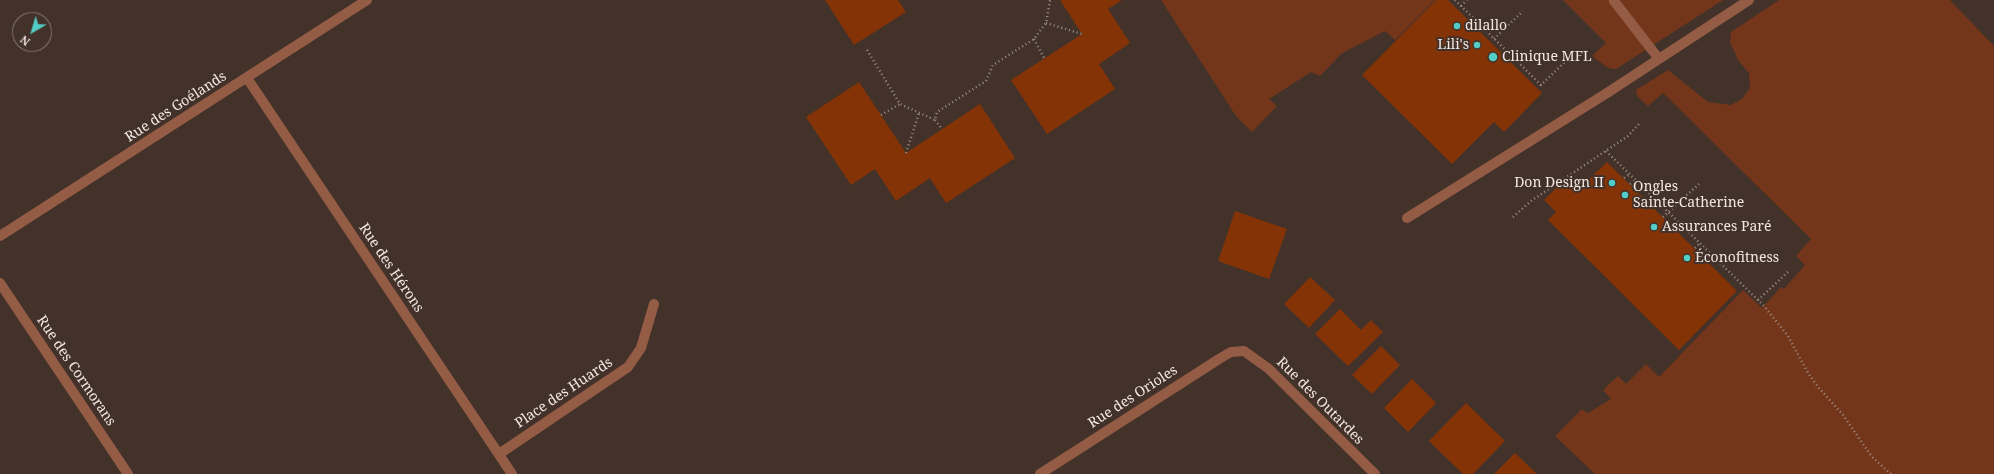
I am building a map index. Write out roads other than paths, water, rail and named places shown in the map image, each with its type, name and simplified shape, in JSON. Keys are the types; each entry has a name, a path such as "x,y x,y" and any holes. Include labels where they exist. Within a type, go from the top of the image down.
{"street":[{"name":"Rue des Goélands","path":"0,236 367,0"},
{"path":"1615,0 1614,1 1658,59"},
{"path":"1407,218 1749,0"},
{"name":"Rue des Hérons","path":"247,78 512,474"},
{"name":"Rue des Cormorans","path":"0,283 128,474"},
{"name":"Place des Huards","path":"499,454 628,367 640,348 654,304"},
{"name":"Rue des Orioles","path":"1040,474 1219,359 1231,352 1244,351"},
{"name":"Rue des Outardes","path":"1244,351 1269,369 1375,474"}],"place":[{"name":"dilallo","path":"1457,26"},
{"name":"Lili's","path":"1477,45"},
{"name":"Clinique MFL","path":"1493,57"},
{"name":"Don Design II","path":"1612,183"},
{"name":"Ongles Sainte-Catherine","path":"1625,195"},
{"name":"Assurances Paré","path":"1654,227"},
{"name":"Éconofitness","path":"1687,258"}]}
